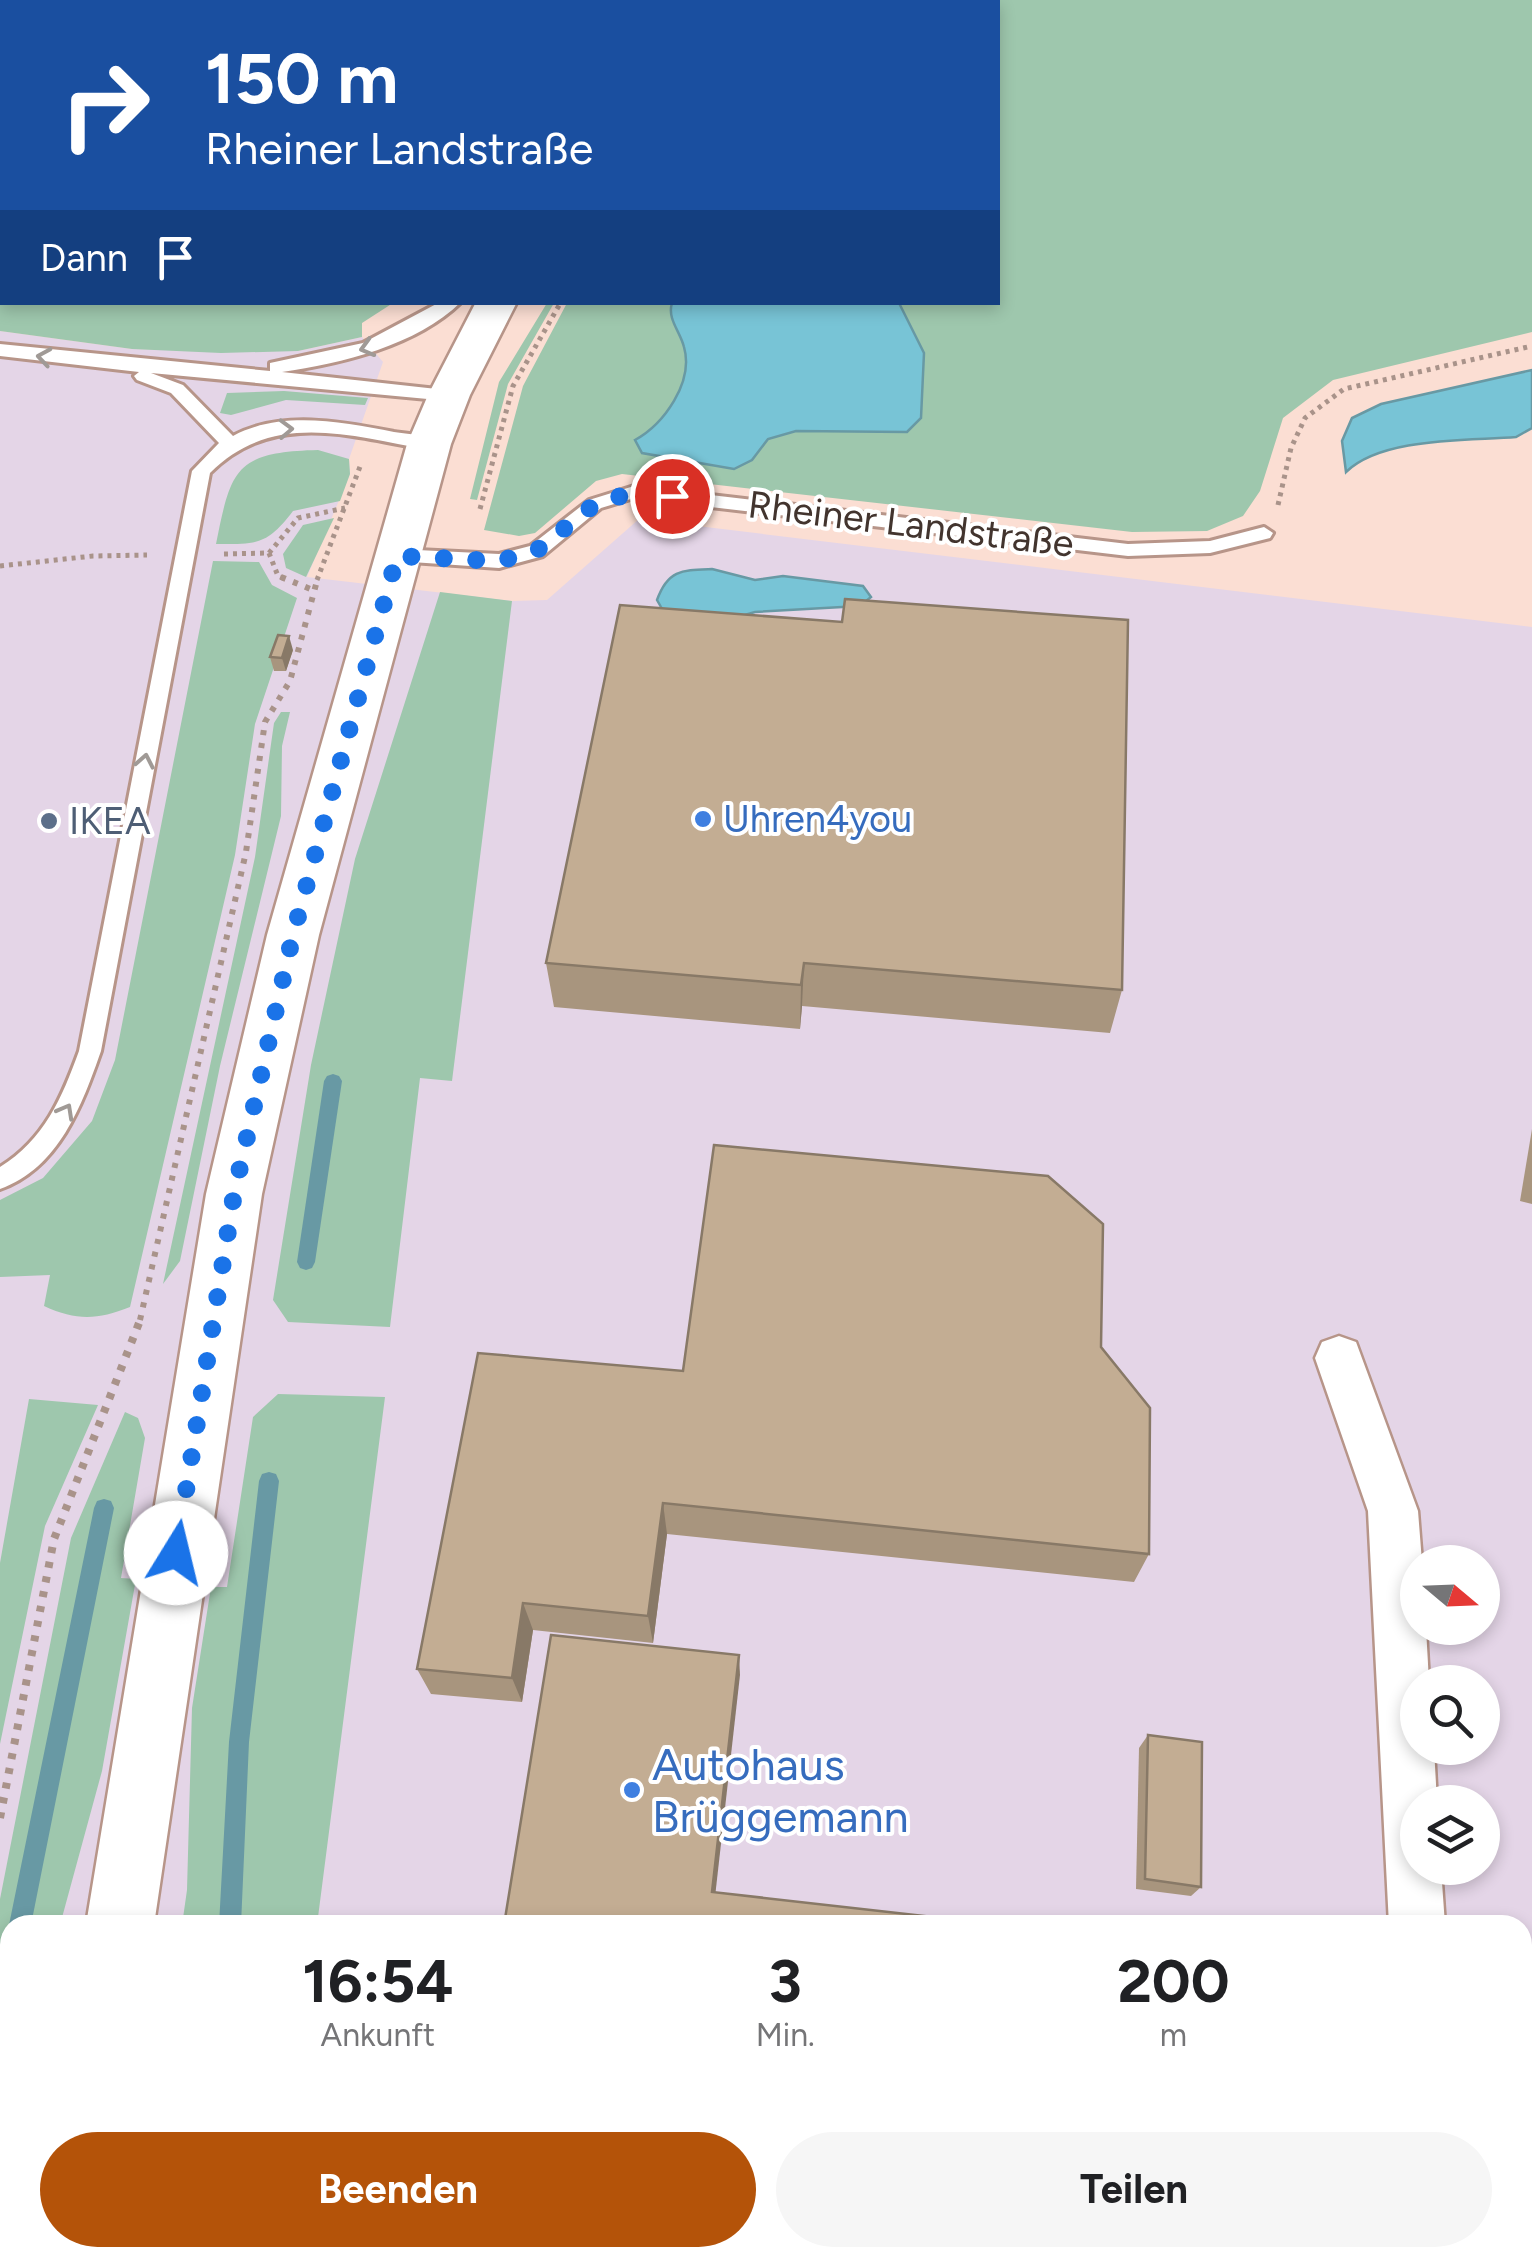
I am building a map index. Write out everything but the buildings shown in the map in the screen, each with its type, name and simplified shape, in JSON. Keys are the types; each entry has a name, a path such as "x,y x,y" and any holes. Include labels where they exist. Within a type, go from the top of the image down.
{"street":[{"path":"122,1915 234,1194 293,935 429,444 448,395 494,305"},
{"path":"1340,1358 1393,1511 1417,1915"}],"lane":[{"path":"234,373 318,362 388,342 448,305"},
{"path":"0,350 142,375 177,389 229,443"},
{"path":"89,364 234,373 448,395"},
{"path":"0,1179 22,1168 68,1114 90,1051 201,471 214,453 229,443 246,434 275,428 326,428 429,444"},
{"name":"Rheiner Landstraße","path":"397,556 499,561 536,551 595,504 634,492 1128,550 1210,547 1264,533"}],"path":[{"path":"480,509 513,386 558,305"},
{"path":"1264,533 1282,496 1291,448 1304,418 1344,389 1532,346"},
{"path":"0,1818 54,1539 126,1364 145,1306 246,852 265,722 290,681 313,590 346,508"},
{"path":"269,553 278,576 313,590"}],"shaded area":[{"path":"0,331 132,349 298,351 362,337 383,362 349,459 350,474 307,577 512,601 547,600 639,519 1532,627 1532,1915 0,1915"}],"green space":[{"path":"1000,0 1532,0 1532,332 1333,380 1283,418 1260,491 1243,516 1207,531 1132,532 622,474 596,481 535,533 519,536 484,530 523,386 566,305 1000,305"},
{"path":"0,305 390,305 362,323 362,337 298,351 132,349 0,331"},
{"path":"546,305 553,305 508,384 477,500 470,499 499,382"},
{"path":"284,391 368,398 365,405 286,400 231,415 220,413 227,393"},
{"path":"318,450 349,459 350,474 340,501 293,511 276,530 260,540 216,544 227,498 242,470 269,455"},
{"path":"334,518 306,577 286,568 283,554 303,525"},
{"path":"213,561 259,562 272,585 297,598 255,724 235,855 130,1307 97,1316 77,1316 44,1306 50,1275 0,1277 0,1200 43,1178 92,1121 115,1060"},
{"path":"440,592 512,601 452,1081 420,1078 390,1327 288,1322 273,1300 311,1065 355,859"},
{"path":"281,712 290,712 282,746 281,816 220,1066 180,1261 163,1284 255,857 274,723"},
{"path":"278,1394 385,1397 318,1915 183,1915 192,1708 211,1587 227,1587 253,1417"},
{"path":"29,1399 98,1405 45,1526 0,1744 0,1563"},
{"path":"125,1412 138,1418 145,1438 121,1578 136,1579 102,1771 63,1915 0,1915 0,1899 71,1538"}],"water":[{"path":"672,305 900,305 924,353 921,418 907,432 796,431 768,439 752,460 734,469 642,453 635,440 666,413 685,374 684,347"},
{"path":"1532,370 1532,428 1516,437 1403,447 1381,452 1346,472 1342,441 1352,418 1381,404"},
{"path":"712,569 755,580 783,576 863,586 871,597 860,606 755,612 710,625 665,614 657,600 666,582 685,571"}],"waterway":[{"path":"306,1262 333,1081"},
{"path":"230,1915 239,1742 269,1481"},
{"path":"22,1915 104,1508"}],"place":[{"name":"Uhren4you","path":"703,819"},
{"name":"IKEA","path":"49,821"},
{"name":"Autohaus Brüggemann","path":"632,1790"}],"route":[{"path":"176,1553 234,1194 293,935 397,556 499,561 536,551 595,504 634,492 672,496"}]}
